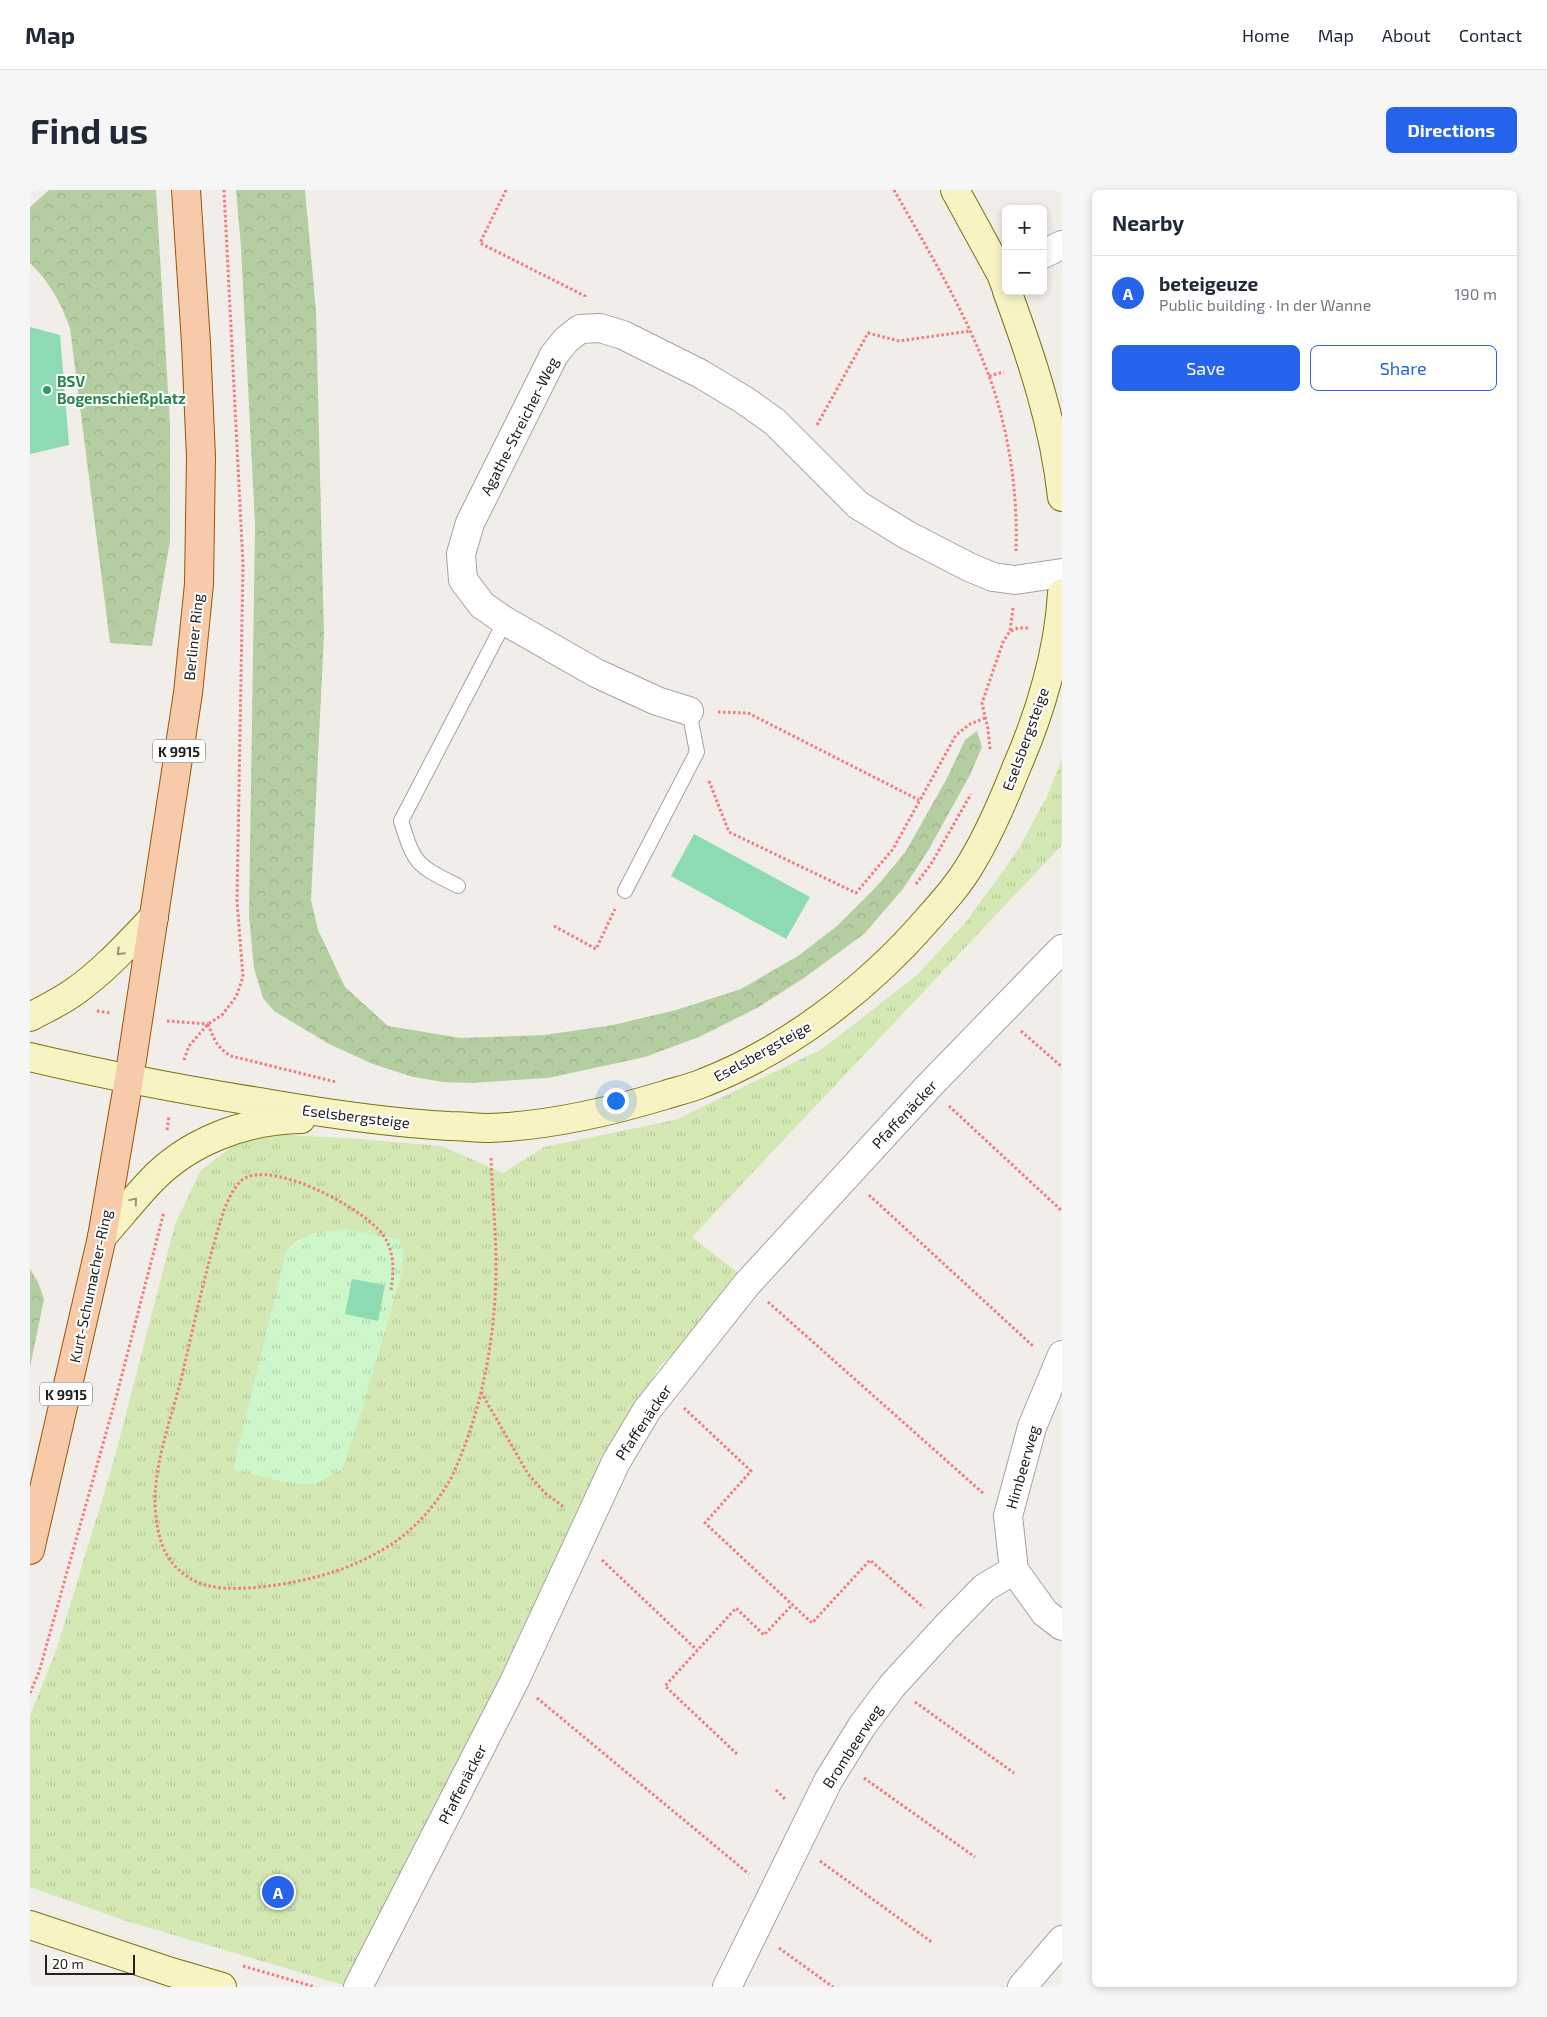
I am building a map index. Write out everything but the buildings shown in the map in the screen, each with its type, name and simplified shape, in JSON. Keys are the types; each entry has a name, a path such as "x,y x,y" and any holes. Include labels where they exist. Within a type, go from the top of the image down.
{"main road":[{"name":"Berliner Ring","path":"129,1080 188,693 199,584 201,457 186,190"},
{"name":"Kurt-Schumacher-Ring","path":"30,1550 102,1237 129,1080"}],"street":[{"path":"954,190 1002,276"},
{"path":"1047,252 1062,244"},
{"path":"1010,295 1044,399 1058,456 1062,497"},
{"path":"580,329 600,328 623,335 709,378 775,422 858,505 907,535 969,567 994,577 1015,580 1062,573"},
{"name":"Agathe-Streicher-Weg","path":"580,329 566,340 554,355 470,523 461,554 463,580 482,605 505,621 596,673 657,701 689,711"},
{"name":"Eselsbergsteige","path":"30,1057 129,1080 350,1117 424,1125 489,1128 592,1114 630,1106 703,1084 760,1055 817,1020 868,981 907,943 941,904 971,864 999,809 1026,745 1041,702 1057,631 1062,593"},
{"path":"30,1017 60,1001 96,974 121,952 154,917"},
{"name":"Pfaffenäcker","path":"358,1987 515,1680 583,1531 634,1430 747,1284 928,1087 1062,949"},
{"path":"102,1237 151,1181 177,1159 205,1141 262,1123 292,1119 350,1117"},
{"name":"Himbeerweg","path":"1014,1570 1008,1516 1032,1427 1059,1361"},
{"path":"1014,1570 1045,1612 1062,1626"},
{"name":"Brombeerweg","path":"727,1987 839,1760 892,1686 946,1627 984,1588 1014,1570"},
{"path":"30,1925 222,1987"},
{"path":"1022,1987 1062,1940"}],"lane":[{"path":"458,886 423,868 414,857 401,821 505,621"},
{"path":"625,891 697,752 689,711"}],"path":[{"path":"224,190 243,565 236,902 243,977 236,997 222,1015 208,1024 215,1042 221,1050 231,1056 338,1083"},
{"path":"506,190 480,242 585,296 580,329"},
{"path":"894,190 928,249 970,331 989,376 1008,448 1014,500 1015,580 1010,631 1003,642 984,692 982,703 991,744 989,757"},
{"path":"828,403 868,333 899,341 970,331"},
{"path":"689,711 748,712 919,800"},
{"path":"697,752 729,832 856,894 893,849 956,735 970,724 985,718"},
{"path":"914,888 972,792"},
{"path":"554,926 596,948 625,891"},
{"path":"1001,1013 1062,1067"},
{"path":"928,1087 1062,1211"},
{"path":"391,1290 394,1272 392,1250 382,1233 345,1203 325,1192 266,1175 254,1175 243,1180 233,1191 224,1210 211,1259 161,1459 156,1487 157,1524 163,1549 177,1569 196,1582 222,1588 257,1587 294,1582 333,1572 369,1556 397,1540 430,1512 451,1478 464,1446 481,1392 493,1325 496,1265 489,1128"},
{"path":"847,1175 1059,1361"},
{"path":"747,1284 1008,1516"},
{"path":"664,1389 751,1471 705,1523 812,1623 870,1560 946,1627"},
{"path":"481,1392 528,1474 697,1650"},
{"path":"30,1693 39,1672 117,1394"},
{"path":"737,1754 665,1686 736,1608 764,1635 792,1605"},
{"path":"515,1680 772,1893"},
{"path":"892,1686 1014,1773"},
{"path":"839,1760 976,1857"},
{"path":"797,1844 933,1943"},
{"path":"754,1930 833,1987"}],"green space":[{"path":"49,190 156,190 170,424 170,541 152,646 110,643 70,328 54,293 30,263 30,207"},
{"path":"236,190 305,190 316,311 324,635 311,900 318,930 345,987 388,1026 461,1038 544,1035 613,1025 676,1010 741,989 798,956 837,926 878,885 906,851 946,780 965,740 977,731 982,747 970,775 929,849 903,889 864,934 804,978 757,1008 699,1037 645,1057 548,1078 470,1083 443,1082 413,1077 373,1064 329,1044 274,1011 263,998 254,968 249,916 255,525 241,247"},
{"name":"BSV Bogenschießplatz","path":"30,327 60,335 69,445 30,454"},
{"path":"1062,759 1062,845 692,1237 741,1275 687,1340 660,1366 624,1425 509,1667 350,1987 123,1920 30,1887 30,1716 57,1648 114,1460 175,1224 201,1170 237,1143 284,1135 442,1146 503,1173 544,1147 675,1120 822,1049 917,975 965,923 1018,850 1047,796","holes":["315,1233 403,1253 401,1275 360,1415 342,1469 315,1484 286,1253 295,1242"]},
{"path":"694,834 810,897 786,939 671,876"},
{"path":"343,1229 399,1239 403,1253 401,1275 360,1415 342,1469 315,1484 291,1484 233,1469 286,1253 298,1241 312,1235"},
{"path":"30,1269 38,1282 44,1299 30,1367"},
{"path":"352,1279 385,1285 378,1321 345,1314"}],"place":[{"name":"BSV Bogenschießplatz","path":"47,390"},
{"name":"beteigeuze","path":"278,1892"}]}
